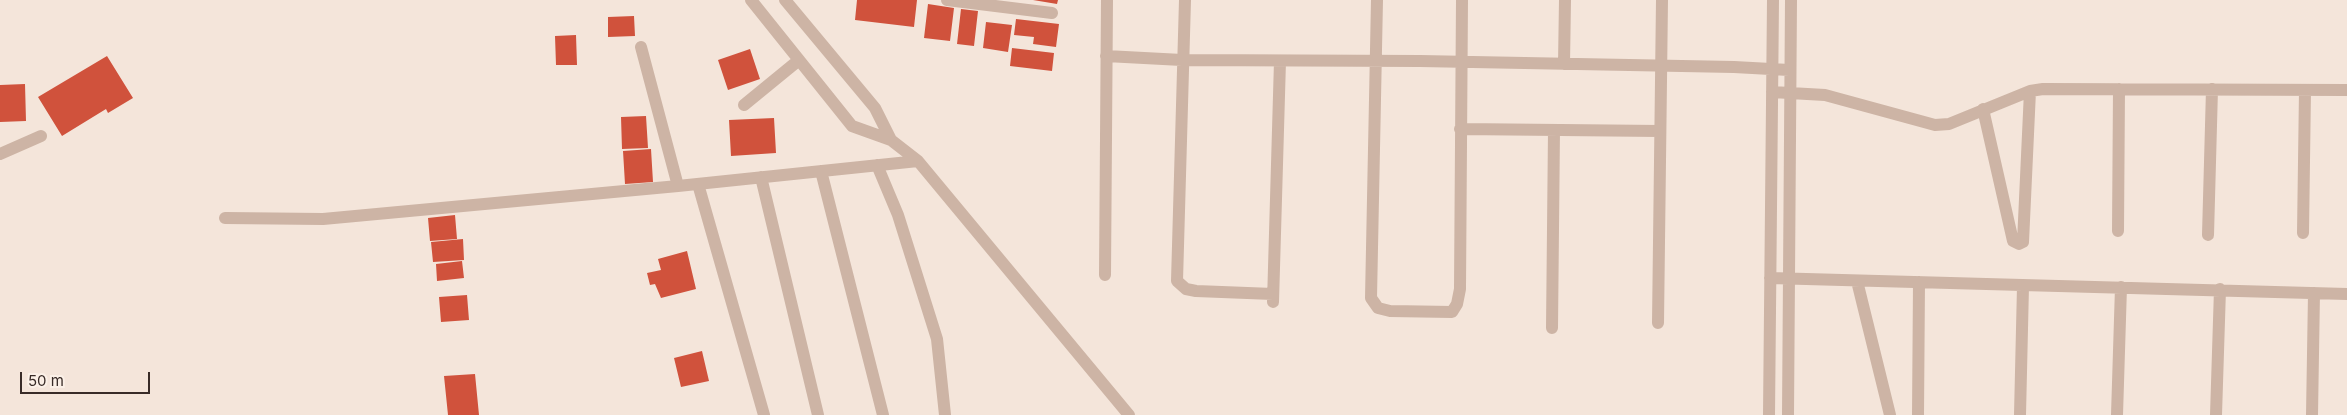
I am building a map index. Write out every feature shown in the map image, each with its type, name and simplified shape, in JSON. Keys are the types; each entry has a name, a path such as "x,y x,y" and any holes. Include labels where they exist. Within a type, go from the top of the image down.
{"street":[{"path":"751,0 852,126 890,140 918,161 1129,415"},
{"path":"785,0 875,108 890,140"},
{"path":"947,0 1052,13"},
{"path":"1105,275 1107,0"},
{"path":"1185,0 1177,281 1186,289 1274,298 1280,61"},
{"path":"1377,0 1371,298 1378,308 1390,311 1452,312 1460,288 1460,62 1462,0"},
{"path":"1564,64 1565,0"},
{"path":"1658,323 1662,0"},
{"path":"1769,415 1773,0"},
{"path":"1788,415 1791,0"},
{"path":"641,47 678,186"},
{"path":"1106,56 1182,60 1460,62 1789,70"},
{"path":"744,105 799,60"},
{"path":"1772,92 1825,95 1935,125 1949,124 2030,91 2053,88 2347,90"},
{"path":"2118,231 2119,89"},
{"path":"2208,235 2212,89"},
{"path":"2303,233 2305,90"},
{"path":"1983,109 2013,241 2019,244 2023,242 2030,91"},
{"path":"1460,129 1660,131"},
{"path":"1552,328 1554,130"},
{"path":"0,154 41,136"},
{"path":"225,218 324,219 678,186 918,161"},
{"path":"877,165 898,215 937,339 945,415"},
{"path":"821,171 883,415"},
{"path":"761,177 818,415"},
{"path":"698,184 764,415"},
{"path":"1770,278 2347,294"},
{"path":"1857,281 1890,415"},
{"path":"1918,415 1919,282"},
{"path":"2020,415 2023,286"},
{"path":"2117,415 2121,287"},
{"path":"2216,415 2220,289"},
{"path":"2312,415 2314,293"}],"building":[{"path":"857,0 917,0 914,27 855,20"},
{"path":"1033,0 1058,0 1057,4"},
{"path":"928,4 954,8 950,41 924,38"},
{"path":"961,9 978,11 974,46 957,44"},
{"path":"634,16 635,36 608,37 608,17"},
{"path":"1016,19 1059,24 1056,47 1033,44 1034,37 1014,35"},
{"path":"986,22 1012,25 1008,52 983,48"},
{"path":"576,35 577,65 556,65 555,36"},
{"path":"1012,48 1054,53 1052,71 1010,66"},
{"path":"750,49 760,79 728,90 718,60"},
{"path":"107,56 133,98 108,113 106,109 62,136 38,97"},
{"path":"25,84 26,121 0,122 0,85"},
{"path":"646,116 648,148 622,149 621,117"},
{"path":"774,118 776,153 731,156 729,120"},
{"path":"651,149 653,182 625,184 623,151"},
{"path":"455,215 457,239 430,241 428,218"},
{"path":"463,239 464,260 433,262 431,242"},
{"path":"687,251 696,289 661,298 655,284 650,285 647,273 661,270 658,259"},
{"path":"462,261 464,278 437,281 436,264"},
{"path":"467,295 469,320 441,322 439,297"},
{"path":"702,351 709,381 681,387 674,358"},
{"path":"475,374 479,415 448,415 444,376"}]}
